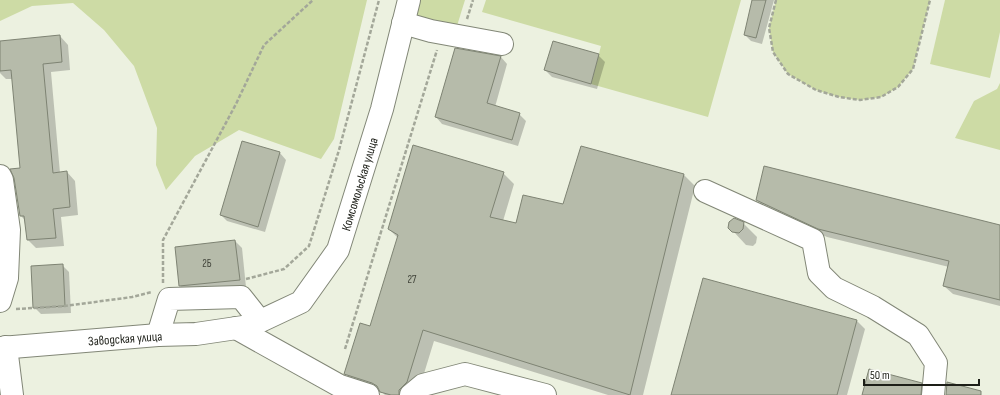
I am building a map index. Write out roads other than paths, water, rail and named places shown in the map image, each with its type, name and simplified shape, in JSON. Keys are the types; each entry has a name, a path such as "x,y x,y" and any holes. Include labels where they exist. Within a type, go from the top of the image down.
{"street":[{"name":"Комсомольская улица","path":"248,325 302,302 338,250 382,108 409,0"},
{"path":"403,23 443,33 502,44"},
{"path":"0,176 2,180 9,230 7,305"},
{"path":"705,191 812,240 819,273 834,288 873,307 918,335 936,363 933,395"},
{"path":"158,335 169,299 241,297 248,325 340,386 368,395"},
{"name":"Заводская улица","path":"3,347 158,335 196,334 248,325"},
{"path":"3,347 12,395"},
{"path":"411,395 423,386 466,374 520,392 545,395"}]}
